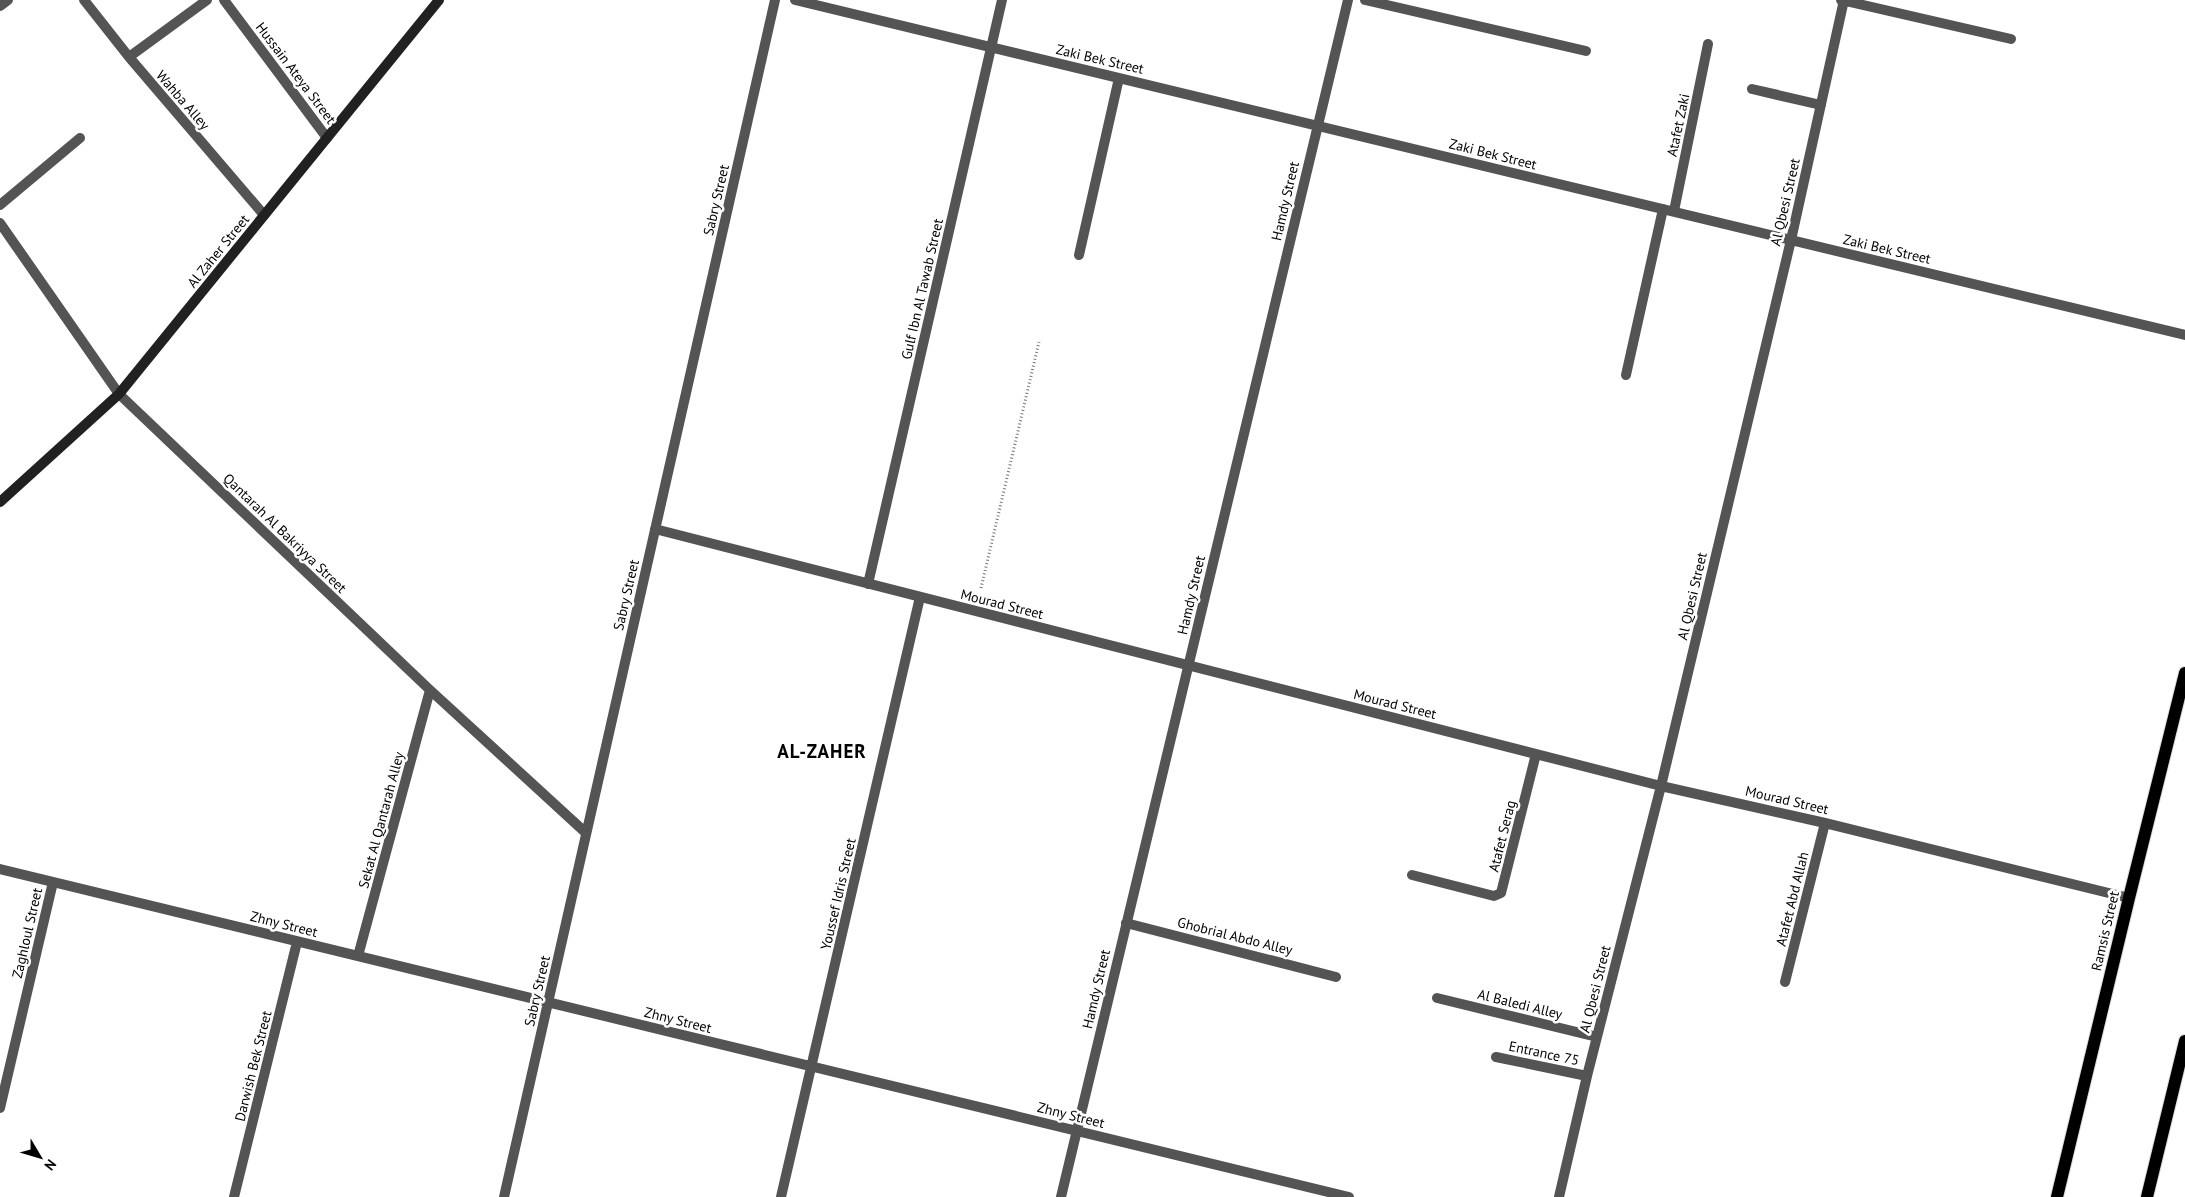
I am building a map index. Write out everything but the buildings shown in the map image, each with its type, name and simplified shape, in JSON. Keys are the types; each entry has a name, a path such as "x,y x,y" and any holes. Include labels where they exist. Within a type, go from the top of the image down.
{"main road":[{"name":"Ramsis Street","path":"2057,1197 2185,673"},
{"path":"2147,1197 2185,1041"}],"street":[{"path":"0,6 8,0"},
{"name":"Wahba Alley","path":"84,0 129,57 264,215"},
{"path":"129,57 208,0"},
{"name":"Hussain Ateya Street","path":"224,0 327,138"},
{"name":"Al Zaher Street","path":"0,502 119,394 438,0"},
{"name":"Sabry Street","path":"504,1197 776,0"},
{"name":"Zaki Bek Street","path":"795,0 2185,334"},
{"name":"Gulf Ibn Al Tawab Street","path":"868,584 1002,0"},
{"name":"Hamdy Street","path":"1061,1197 1348,0"},
{"path":"1366,0 1586,52"},
{"path":"1843,0 2011,39"},
{"name":"Al Qbesi Street","path":"1560,1197 1587,1076 1661,786 1791,240 1843,0"},
{"name":"Atafet Zaki","path":"1674,211 1708,44"},
{"path":"1079,255 1119,78"},
{"path":"1752,89 1821,105"},
{"path":"0,205 80,138"},
{"path":"1626,375 1663,209"},
{"name":"Qantarah Al Bakriyya Street","path":"0,222 119,394 430,690 586,832"},
{"name":"Mourad Street","path":"656,529 1661,786 1825,823 2129,898"},
{"name":"Youssef Idris Street","path":"781,1197 920,596"},
{"name":"Sekat Al Qantarah Alley","path":"358,956 430,690"},
{"name":"Atafet Serag","path":"1412,875 1494,896 1501,893 1536,754"},
{"name":"Atafet Abd Allah","path":"1785,982 1825,823"},
{"name":"Zhny Street","path":"0,869 812,1066 1326,1194 1349,1197"},
{"name":"Zaghloul Street","path":"0,1108 53,882"},
{"name":"Ghobrial Abdo Alley","path":"1126,923 1336,977"},
{"name":"Darwish Bek Street","path":"234,1197 297,942"},
{"name":"Al Baledi Alley","path":"1437,998 1597,1037"},
{"name":"Entrance 75","path":"1496,1057 1587,1076"}],"path":[{"path":"976,611 1039,342"}],"district":[{"name":"AL-ZAHER","path":"822,751"}]}
